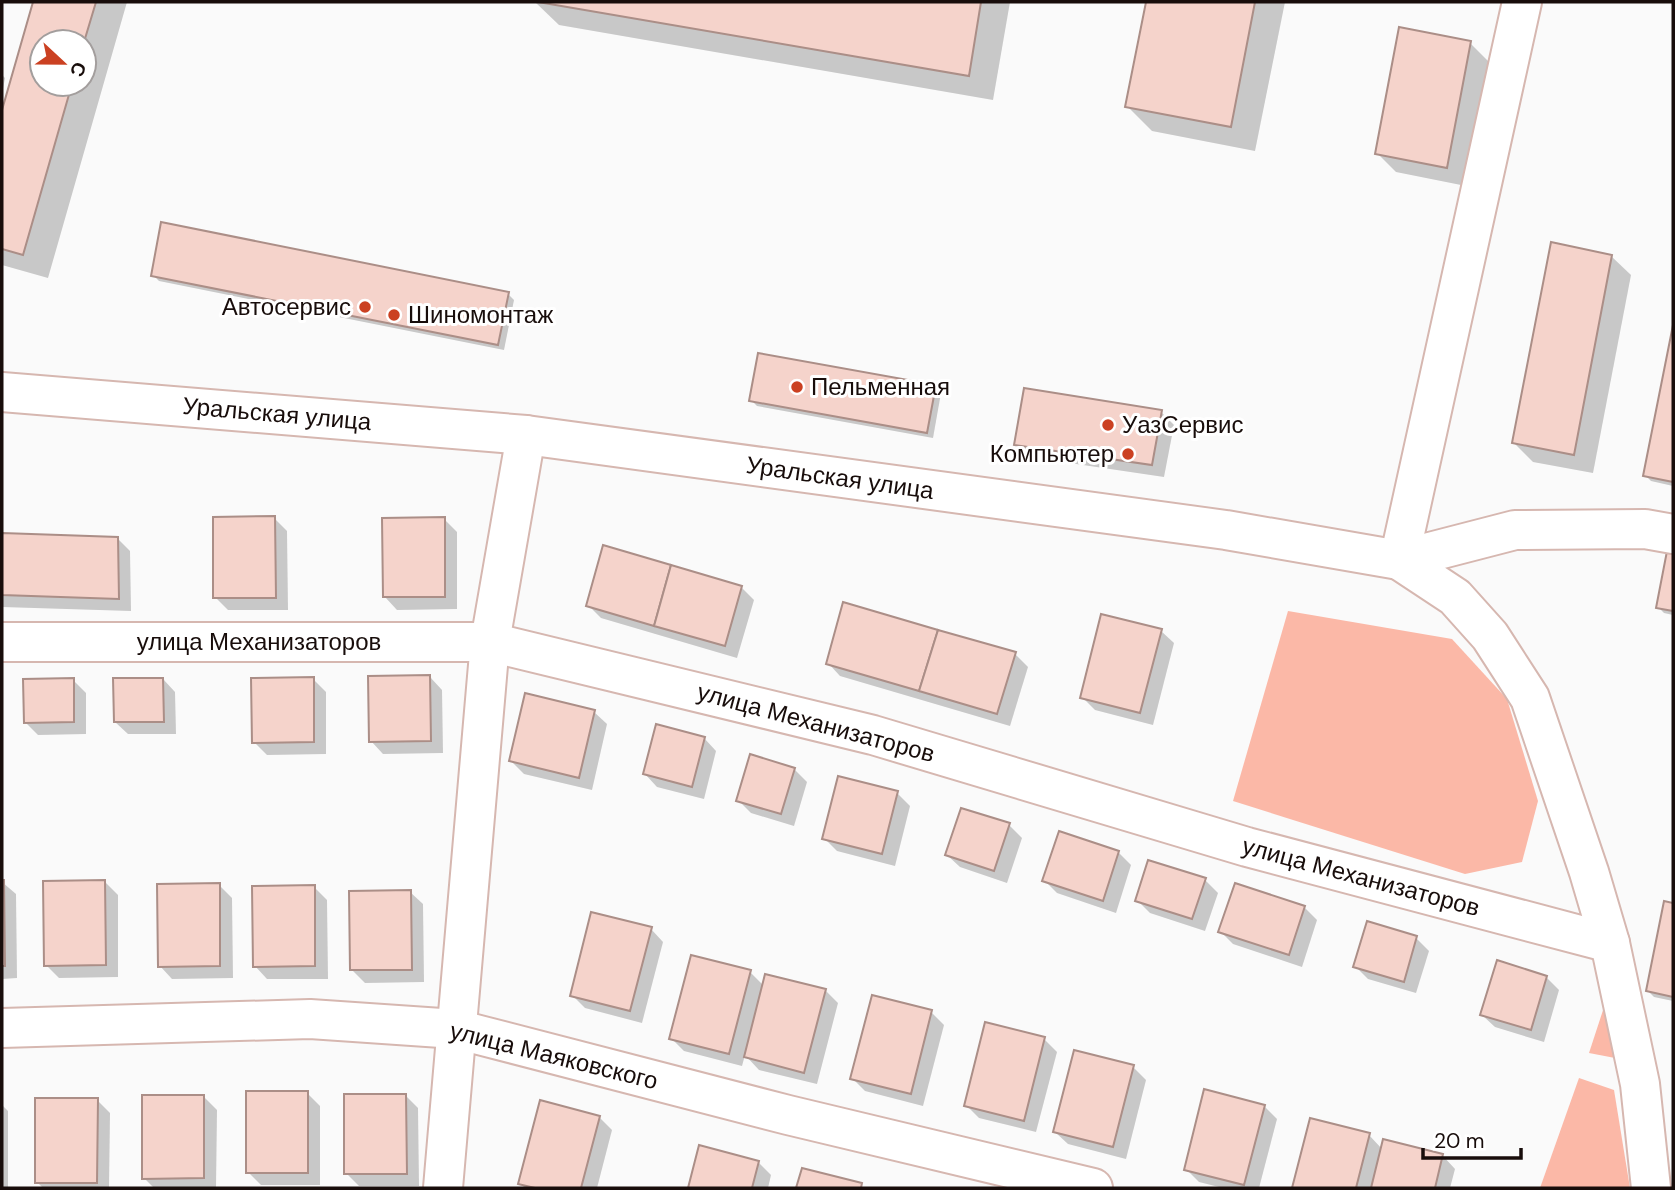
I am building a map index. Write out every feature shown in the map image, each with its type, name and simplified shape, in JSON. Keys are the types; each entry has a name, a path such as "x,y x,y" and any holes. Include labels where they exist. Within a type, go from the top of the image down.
{"street":[{"path":"1522,2 1399,560 1455,597 1490,636 1530,698 1610,943 1640,1084 1651,1188"},
{"name":"Уральская улица","path":"2,392 526,435 1226,530 1399,560 1515,530 1645,529 1673,534"},
{"path":"443,1188 491,642 526,435"},
{"name":"улица Механизаторов","path":"2,642 491,642 873,735 1247,847 1610,943"},
{"name":"улица Маяковского","path":"2,1028 310,1019 456,1029 788,1115 1093,1188"}],"shaded area":[{"path":"1288,611 1452,639 1507,699 1538,801 1522,862 1465,874 1233,801"},
{"path":"1606,1001 1615,1058 1589,1053"},
{"path":"1579,1078 1614,1090 1630,1188 1540,1188"}],"building":[{"path":"33,2 96,2 88,28 28,28 28,98 68,98 23,255 2,249 2,110"},
{"path":"538,2 981,2 969,76"},
{"path":"1146,2 1255,2 1231,127 1125,107"},
{"path":"1399,27 1471,41 1447,168 1375,154"},
{"path":"161,222 509,292 498,345 151,276"},
{"path":"1551,242 1612,255 1574,455 1512,443"},
{"path":"1673,325 1673,482 1643,476"},
{"path":"758,353 936,385 927,433 749,401"},
{"path":"1024,388 1162,410 1152,465 1014,445"},
{"path":"275,516 276,598 213,598 213,517"},
{"path":"445,517 445,597 383,597 382,518"},
{"path":"2,533 118,537 119,599 2,595"},
{"path":"603,545 671,565 654,626 586,606"},
{"path":"1667,551 1673,553 1673,611 1656,608"},
{"path":"671,565 742,586 725,646 654,626"},
{"path":"843,602 938,630 919,691 826,664"},
{"path":"1101,614 1162,629 1140,713 1080,698"},
{"path":"938,630 1016,652 997,714 919,691"},
{"path":"430,675 431,741 369,742 368,676"},
{"path":"314,677 314,742 252,743 251,678"},
{"path":"74,678 74,722 24,723 23,679"},
{"path":"113,678 163,678 164,722 114,722"},
{"path":"525,693 595,710 579,778 509,761"},
{"path":"656,724 705,737 692,787 643,774"},
{"path":"750,754 795,768 781,814 736,801"},
{"path":"838,776 898,791 882,854 822,839"},
{"path":"961,808 1010,823 994,871 945,855"},
{"path":"1059,831 1119,851 1103,901 1042,881"},
{"path":"1148,860 1206,878 1192,919 1135,901"},
{"path":"4,880 5,966 2,966"},
{"path":"105,880 106,965 44,966 43,881"},
{"path":"220,883 220,966 158,967 157,884"},
{"path":"1235,883 1305,906 1289,955 1218,932"},
{"path":"315,885 315,966 253,967 252,886"},
{"path":"411,890 412,970 350,970 349,891"},
{"path":"1664,901 1673,903 1673,997 1646,991"},
{"path":"591,912 652,927 630,1011 570,996"},
{"path":"1367,921 1417,936 1404,982 1353,967"},
{"path":"691,955 751,970 729,1054 669,1039"},
{"path":"1497,960 1547,976 1531,1030 1480,1015"},
{"path":"765,974 826,989 804,1073 744,1057"},
{"path":"872,995 932,1010 911,1094 850,1079"},
{"path":"985,1022 1045,1037 1024,1121 964,1106"},
{"path":"1074,1050 1134,1065 1113,1147 1053,1132"},
{"path":"1204,1089 1265,1105 1244,1185 1184,1170"},
{"path":"246,1091 308,1091 308,1173 246,1173"},
{"path":"344,1094 406,1094 407,1174 344,1174"},
{"path":"142,1095 204,1095 204,1178 142,1179"},
{"path":"35,1098 98,1098 97,1183 35,1183"},
{"path":"540,1100 600,1116 581,1188 535,1188 518,1184"},
{"path":"1310,1118 1370,1133 1356,1188 1292,1188"},
{"path":"1383,1139 1443,1154 1435,1188 1371,1188"},
{"path":"699,1145 759,1161 752,1188 688,1188"},
{"path":"802,1168 862,1183 861,1188 796,1188"}],"place":[{"name":"Автосервис","path":"365,307"},
{"name":"Шиномонтаж","path":"394,315"},
{"name":"Пельменная","path":"797,387"},
{"name":"УазСервис","path":"1108,425"},
{"name":"Компьютер","path":"1128,454"}]}
